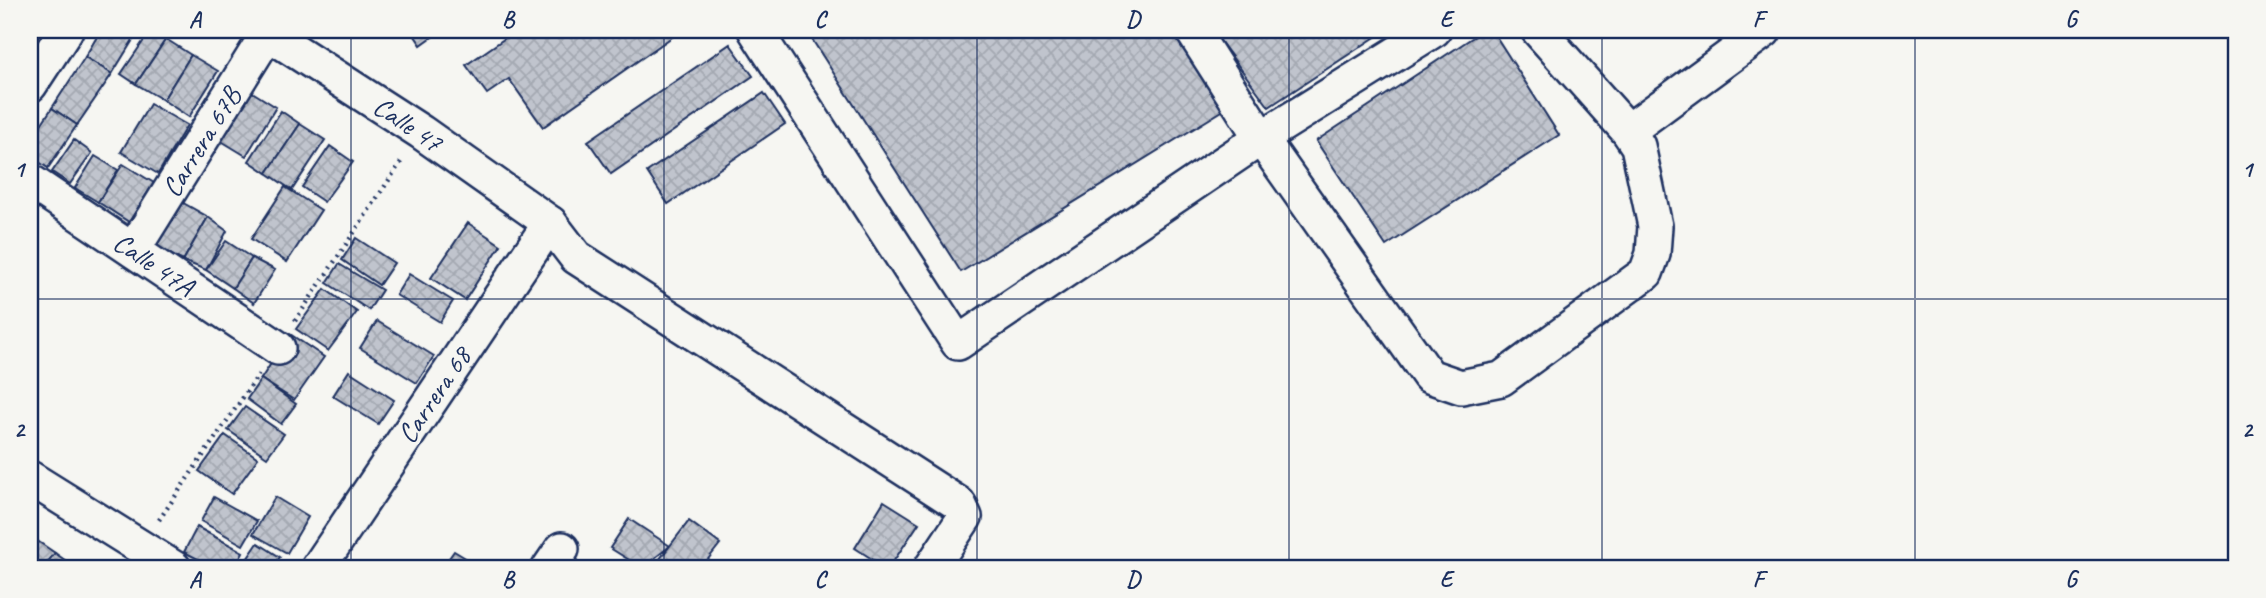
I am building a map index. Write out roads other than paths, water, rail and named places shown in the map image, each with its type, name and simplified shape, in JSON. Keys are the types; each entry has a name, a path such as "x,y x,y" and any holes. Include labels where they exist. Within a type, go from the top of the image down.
{"street":[{"path":"30,85 66,30"},
{"path":"755,30 958,344 1261,138 1434,30"},
{"path":"1192,30 1261,138 1429,376 1461,387 1501,379 1646,273 1653,254 1655,226 1638,146 1628,131 1538,30"},
{"path":"1628,131 1764,31"},
{"name":"Calle 47","path":"265,32 421,132 550,223 576,257 959,504 965,517 931,568"},
{"name":"Carrera 67B","path":"133,250 265,32"},
{"name":"Calle 47A","path":"30,181 278,348"},
{"name":"Carrera 68","path":"318,568 550,223"},
{"path":"30,478 174,568"}]}
